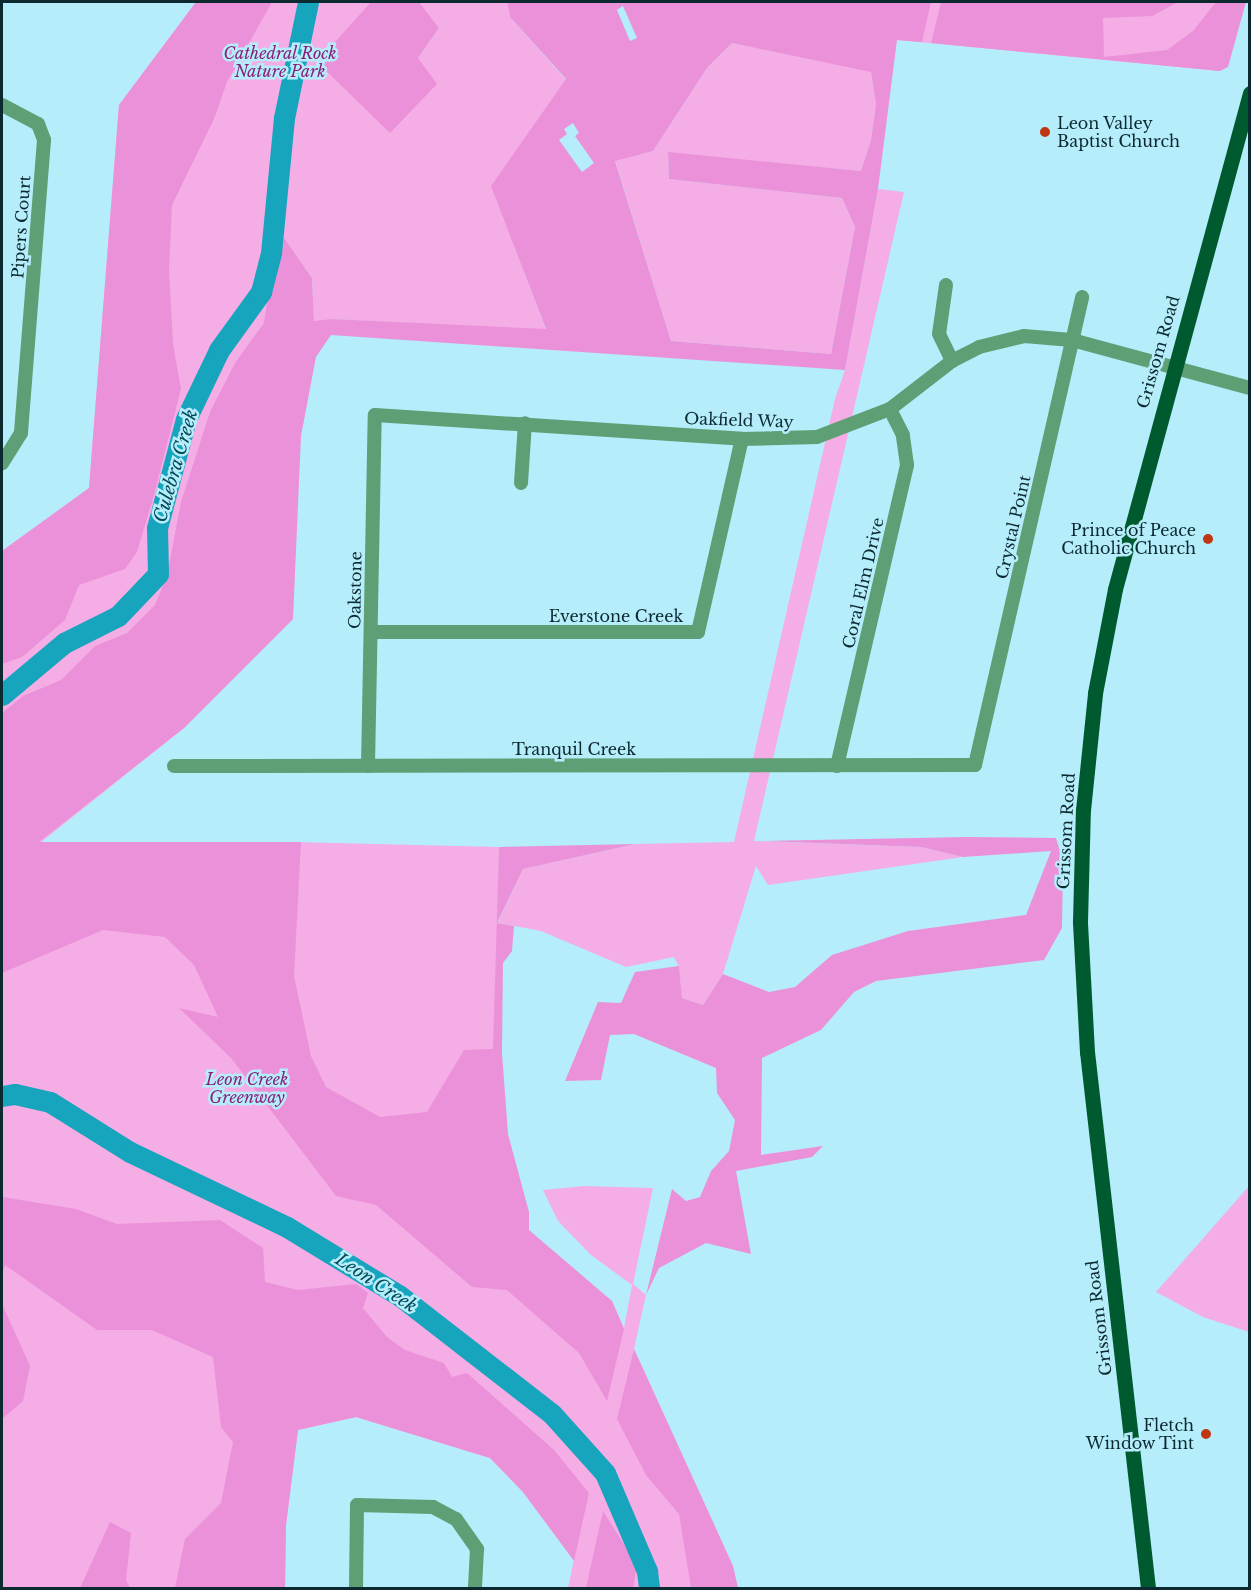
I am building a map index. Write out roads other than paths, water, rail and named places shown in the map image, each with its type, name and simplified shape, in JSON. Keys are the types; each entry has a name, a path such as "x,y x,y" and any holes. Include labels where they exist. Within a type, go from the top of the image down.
{"main road":[{"name":"Grissom Road","path":"1148,1588 1087,1052 1081,865 1088,752 1104,636 1136,497 1250,93"}],"street":[{"name":"Pipers Court","path":"2,105 38,124 44,140 18,441 2,462"},
{"path":"946,285 939,334 952,361"},
{"name":"Crystal Point","path":"975,765 1082,297"},
{"name":"Oakfield Way","path":"375,415 525,423 742,439 817,437 890,409 952,361 979,347 1024,336 1072,340 1250,388"},
{"name":"Coral Elm Drive","path":"837,766 907,465 903,435 890,409"},
{"name":"Oakstone","path":"368,765 375,415"},
{"path":"521,483 525,423"},
{"name":"Everstone Creek","path":"371,632 698,632 742,439"},
{"name":"Tranquil Creek","path":"174,766 975,765"},
{"path":"357,1588 357,1505 433,1507 456,1519 477,1549 475,1588"}],"waterway":[{"name":"Culebra Creek","path":"2,695 64,643 118,616 158,574 157,528 186,419 219,350 261,292 271,253 284,118 308,2"},
{"name":"Leon Creek","path":"2,1096 15,1094 50,1102 130,1152 287,1227 400,1296 552,1414 605,1473 647,1571 649,1588"}],"place":[{"name":"Leon Valley Baptist Church","path":"1045,132"},
{"name":"Prince of Peace Catholic Church","path":"1208,539"},
{"name":"Fletch Window Tint","path":"1206,1434"}],"park label":[{"name":"Cathedral Rock Nature Park","path":"280,62"},
{"name":"Leon Creek Greenway","path":"247,1088"}]}
